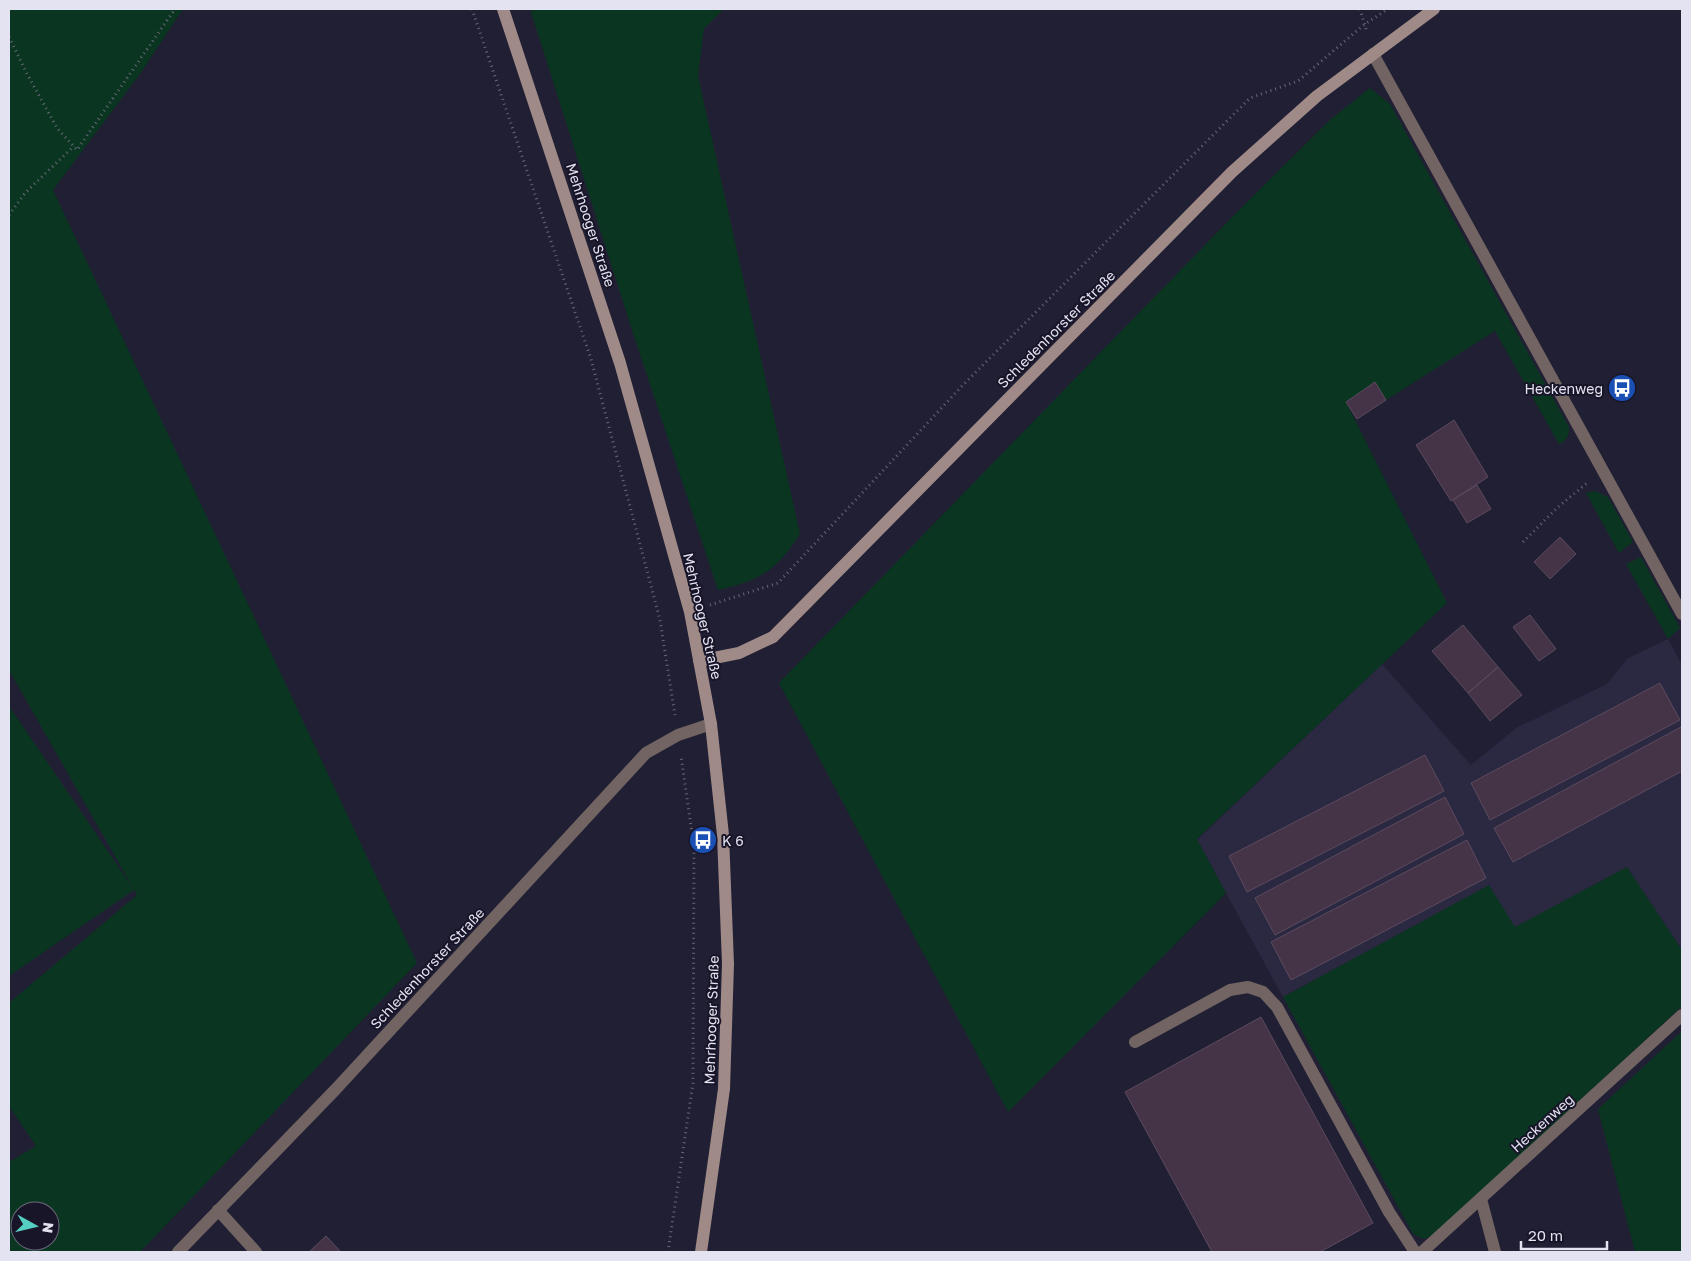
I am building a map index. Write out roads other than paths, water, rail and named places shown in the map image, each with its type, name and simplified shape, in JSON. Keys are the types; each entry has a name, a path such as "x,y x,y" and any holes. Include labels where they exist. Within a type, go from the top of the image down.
{"main road":[{"name":"Mehrhooger Straße","path":"503,9 620,362 690,612 711,724 723,835 728,964 724,1089 701,1252"},
{"name":"Schledenhorster Straße","path":"699,661 739,653 773,637 1232,172 1318,96 1434,9"}],"street":[{"path":"1373,54 1682,614"},
{"name":"Schledenhorster Straße","path":"178,1252 335,1090 646,753 678,735 711,724"},
{"path":"1135,1042 1230,990 1248,987 1263,992 1277,1007 1390,1212 1415,1252"},
{"name":"Heckenweg","path":"1422,1252 1682,1015"},
{"path":"1481,1199 1495,1252"},
{"path":"218,1210 256,1252"}],"place":[{"name":"Heckenweg","path":"1622,388"},
{"name":"K 6","path":"703,840"}]}
